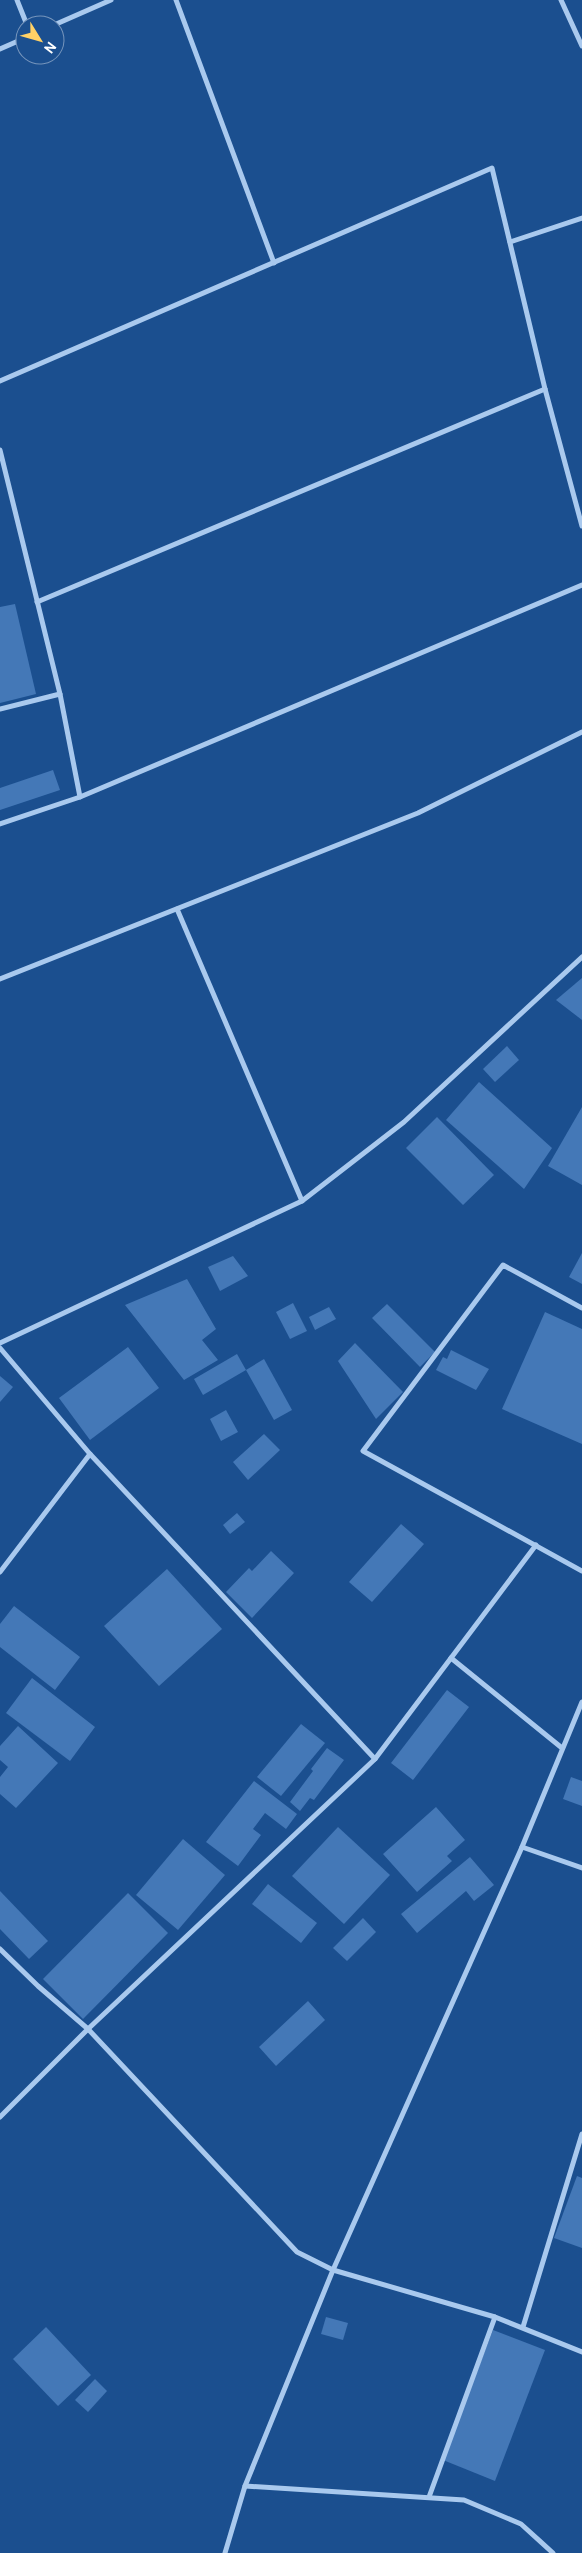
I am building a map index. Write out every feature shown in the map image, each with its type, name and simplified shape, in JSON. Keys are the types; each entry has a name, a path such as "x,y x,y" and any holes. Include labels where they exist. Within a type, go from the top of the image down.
{"street":[{"path":"17,0 23,15"},
{"path":"65,20 111,0"},
{"path":"176,0 274,263"},
{"path":"561,0 582,46"},
{"path":"0,49 15,42"},
{"path":"0,381 492,168 545,389 582,526"},
{"path":"510,242 582,218"},
{"path":"37,602 545,389"},
{"path":"0,450 60,694 80,797"},
{"path":"0,824 80,797 582,585"},
{"path":"0,709 60,694"},
{"path":"0,979 418,813 582,732"},
{"path":"177,909 302,1201"},
{"path":"0,1343 302,1201 404,1122 582,957"},
{"path":"582,1308 502,1265 364,1451 582,1571"},
{"path":"0,1348 90,1454 375,1759"},
{"path":"0,1572 90,1454"},
{"path":"0,2117 88,2030 375,1759 536,1545"},
{"path":"451,1658 562,1748"},
{"path":"225,2553 246,2486 333,2270 522,1847 582,1702"},
{"path":"522,1847 582,1868"},
{"path":"0,1949 88,2030 297,2252 333,2270 495,2317 582,2352"},
{"path":"523,2327 582,2134"},
{"path":"429,2497 495,2317"},
{"path":"246,2486 464,2500 521,2524 553,2553"}],"building":[{"path":"15,604 36,694 0,703 0,607"},
{"path":"53,770 60,790 0,810 0,788"},
{"path":"582,978 582,1020 556,1000"},
{"path":"507,1046 519,1060 495,1082 483,1069"},
{"path":"479,1082 552,1148 524,1189 446,1120"},
{"path":"582,1107 582,1185 548,1166"},
{"path":"437,1117 494,1175 463,1205 406,1148"},
{"path":"582,1253 582,1284 569,1277"},
{"path":"233,1256 248,1276 220,1291 208,1267"},
{"path":"187,1279 216,1329 202,1340 218,1360 184,1380 125,1305"},
{"path":"293,1303 307,1331 290,1339 276,1312"},
{"path":"387,1304 435,1352 420,1367 372,1318"},
{"path":"329,1307 336,1319 315,1330 309,1317"},
{"path":"545,1312 582,1329 582,1444 502,1409"},
{"path":"355,1343 403,1392 376,1419 338,1361"},
{"path":"128,1347 159,1388 90,1440 59,1398"},
{"path":"451,1350 489,1369 476,1390 436,1370 443,1357 447,1359"},
{"path":"237,1354 246,1370 203,1395 194,1379"},
{"path":"264,1359 292,1410 274,1420 246,1370"},
{"path":"0,1376 13,1387 0,1402"},
{"path":"226,1410 238,1432 221,1441 210,1419"},
{"path":"264,1434 280,1450 248,1480 233,1462"},
{"path":"237,1513 245,1522 230,1534 223,1525"},
{"path":"401,1524 424,1544 372,1602 349,1582"},
{"path":"271,1551 294,1573 252,1618 226,1592 249,1568 252,1571"},
{"path":"167,1569 222,1629 159,1686 104,1626"},
{"path":"14,1606 80,1657 55,1690 0,1647 0,1624"},
{"path":"32,1678 95,1727 70,1761 6,1713"},
{"path":"447,1690 469,1707 413,1780 391,1763"},
{"path":"301,1724 325,1743 281,1796 257,1777"},
{"path":"18,1726 58,1763 16,1808 0,1794 0,1777 8,1767 0,1760 0,1746"},
{"path":"327,1748 344,1760 314,1800 310,1798 300,1811 290,1802"},
{"path":"571,1777 582,1781 582,1806 563,1799"},
{"path":"254,1781 297,1814 286,1829 265,1813 253,1829 261,1835 238,1866 206,1842"},
{"path":"436,1807 465,1840 447,1856 452,1861 417,1892 383,1854"},
{"path":"338,1827 390,1875 344,1924 292,1876"},
{"path":"183,1839 225,1875 178,1930 136,1895"},
{"path":"470,1857 494,1885 474,1901 466,1891 417,1933 401,1914"},
{"path":"268,1884 317,1923 301,1943 252,1904"},
{"path":"0,1891 48,1941 29,1959 0,1929"},
{"path":"128,1893 168,1933 83,2019 43,1979"},
{"path":"363,1918 376,1932 347,1961 333,1948"},
{"path":"308,2001 325,2020 276,2066 259,2047"},
{"path":"577,2176 582,2178 582,2248 554,2238"},
{"path":"326,2317 348,2323 343,2340 321,2334"},
{"path":"46,2327 91,2375 58,2406 13,2359"},
{"path":"493,2330 545,2350 495,2481 443,2460"},
{"path":"95,2379 107,2391 88,2412 75,2400"}]}
